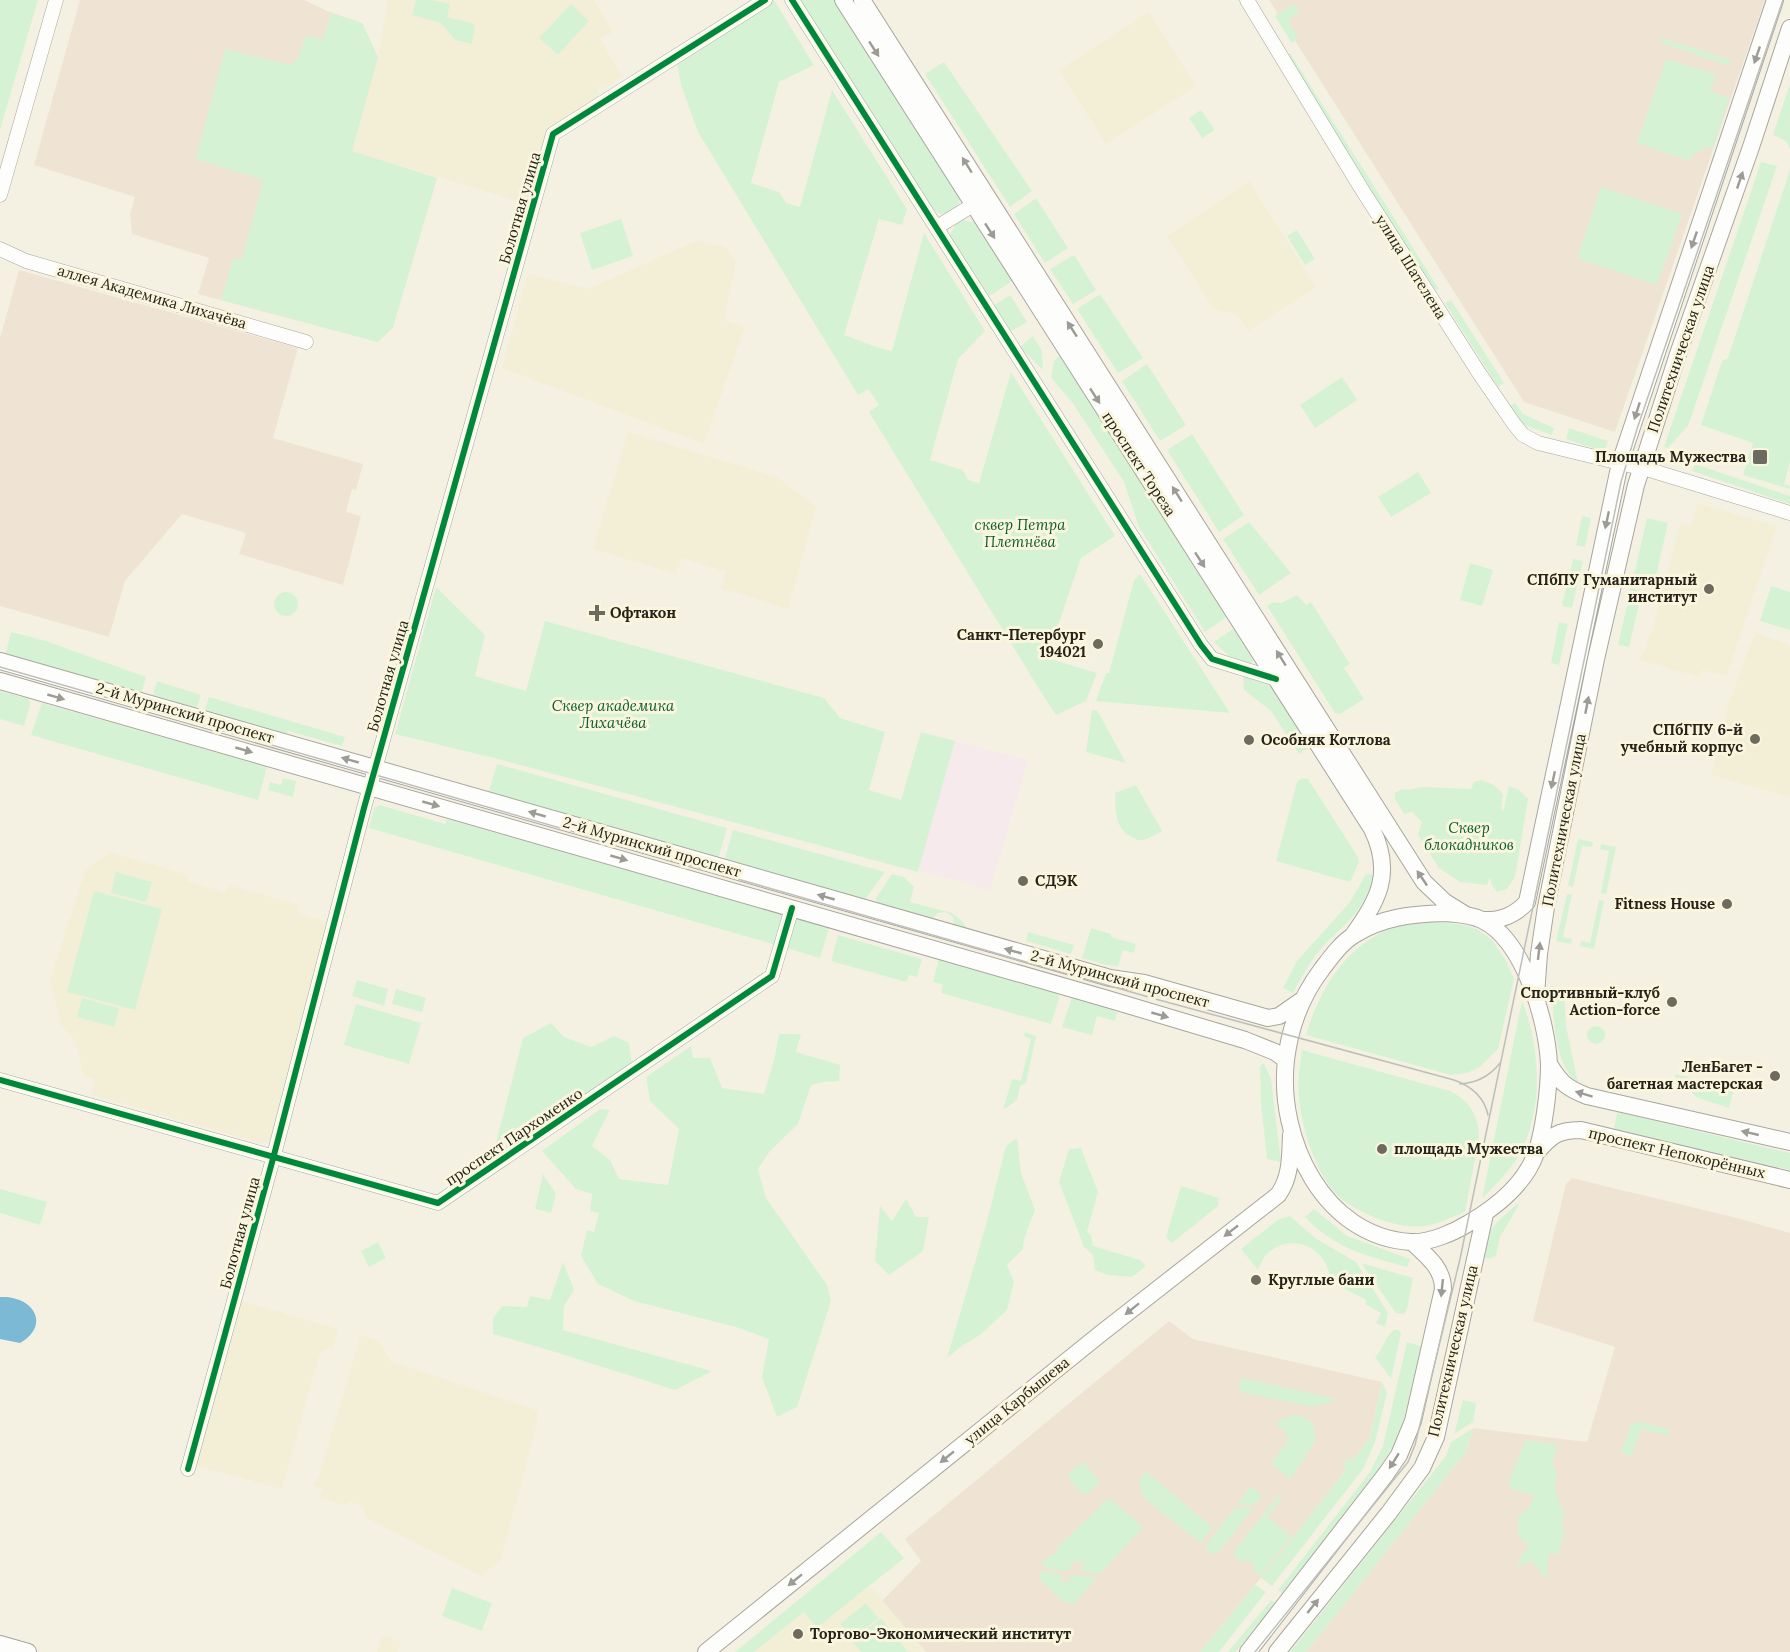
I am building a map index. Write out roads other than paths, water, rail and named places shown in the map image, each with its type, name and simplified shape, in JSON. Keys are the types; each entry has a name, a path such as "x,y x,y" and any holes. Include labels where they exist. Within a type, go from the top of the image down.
{"main road":[{"name":"проспект Тореза","path":"843,0 1372,829 1382,856 1382,877 1378,896 1369,914 1353,935"},
{"name":"проспект Тореза","path":"862,0 1424,882 1444,902 1474,917"},
{"name":"Политехническая улица","path":"1474,917 1496,920 1510,916 1527,902 1630,466 1775,0"},
{"name":"Политехническая улица","path":"1536,995 1539,954 1550,884 1596,659 1636,485 1630,466 1678,354 1790,28"},
{"name":"2-й Муринский проспект","path":"0,661 1101,976 1144,983 1268,1018 1279,1016 1302,1000"},
{"name":"2-й Муринский проспект","path":"0,681 1245,1040 1275,1052 1286,1060"},
{"path":"1427,914 1474,917 1502,936 1523,966 1536,995 1549,1064 1546,1107 1536,1153 1514,1187 1485,1214 1462,1228 1438,1237 1412,1242 1388,1238 1359,1227 1331,1204 1308,1172 1291,1131 1287,1103 1286,1060 1291,1036 1302,1000 1313,981 1331,956 1353,935 1378,922 1398,916 1427,914"},
{"path":"1549,1064 1561,1082 1573,1091 1587,1096 1790,1142"},
{"name":"проспект Непокорённых","path":"1536,1153 1549,1139 1563,1130 1581,1130 1790,1180"},
{"name":"улица Карбышева","path":"706,1652 1099,1335 1278,1195 1289,1172 1291,1131"},
{"name":"Политехническая улица","path":"1277,1652 1422,1468 1436,1437 1485,1214"},
{"name":"Политехническая улица","path":"1248,1652 1399,1455 1413,1420 1443,1289 1443,1276 1432,1261 1412,1242"},
{"path":"1368,1497 1371,1511 1376,1514 1388,1514"},
{"path":"0,1644 28,1652"}],"street":[{"path":"0,195 56,0"},
{"name":"Болотная улица","path":"188,1469 375,767 553,134 765,0"},
{"path":"792,0 1201,645 1212,659 1276,679"},
{"name":"улица Шателена","path":"1247,0 1361,188 1479,373 1523,435 1538,443 1630,466 1790,513"},
{"path":"937,227 974,205"},
{"name":"аллея Академика Лихачёва","path":"0,249 26,261 306,342"},
{"name":"проспект Пархоменко","path":"0,1080 438,1203 772,976 792,908"}],"water":[{"path":"0,1297 21,1301 34,1312 35,1328 20,1343 0,1339"}],"tram line":[{"path":"1255,1652 1408,1462 1415,1445 1460,1259 1621,482 1783,0"},
{"path":"0,667 1159,1000 1454,1080 1466,1085 1480,1097 1488,1115"},
{"path":"1460,1084 1482,1078 1500,1063"}],"place":[{"name":"Площадь Мужества","path":"1760,457"},
{"name":"СПбПУ Гуманитарный институт","path":"1709,589"},
{"name":"Офтакон","path":"597,613"},
{"name":"Санкт-Петербург 194021","path":"1098,644"},
{"name":"СПбГПУ 6-й учебный корпус","path":"1755,739"},
{"name":"Особняк Котлова","path":"1249,740"},
{"name":"СДЭК","path":"1023,881"},
{"name":"Fitness House","path":"1727,904"},
{"name":"Спортивный-клуб Action-force","path":"1672,1002"},
{"name":"ЛенБагет - багетная мастерская","path":"1775,1076"},
{"name":"площадь Мужества","path":"1382,1149"},
{"name":"Круглые бани","path":"1256,1280"},
{"name":"Торгово-Экономический институт","path":"798,1634"}],"park label":[{"name":"сквер Петра Плетнёва","path":"1020,534"},
{"name":"Сквер академика Лихачёва","path":"613,714"},
{"name":"Сквер блокадников","path":"1469,836"}]}
